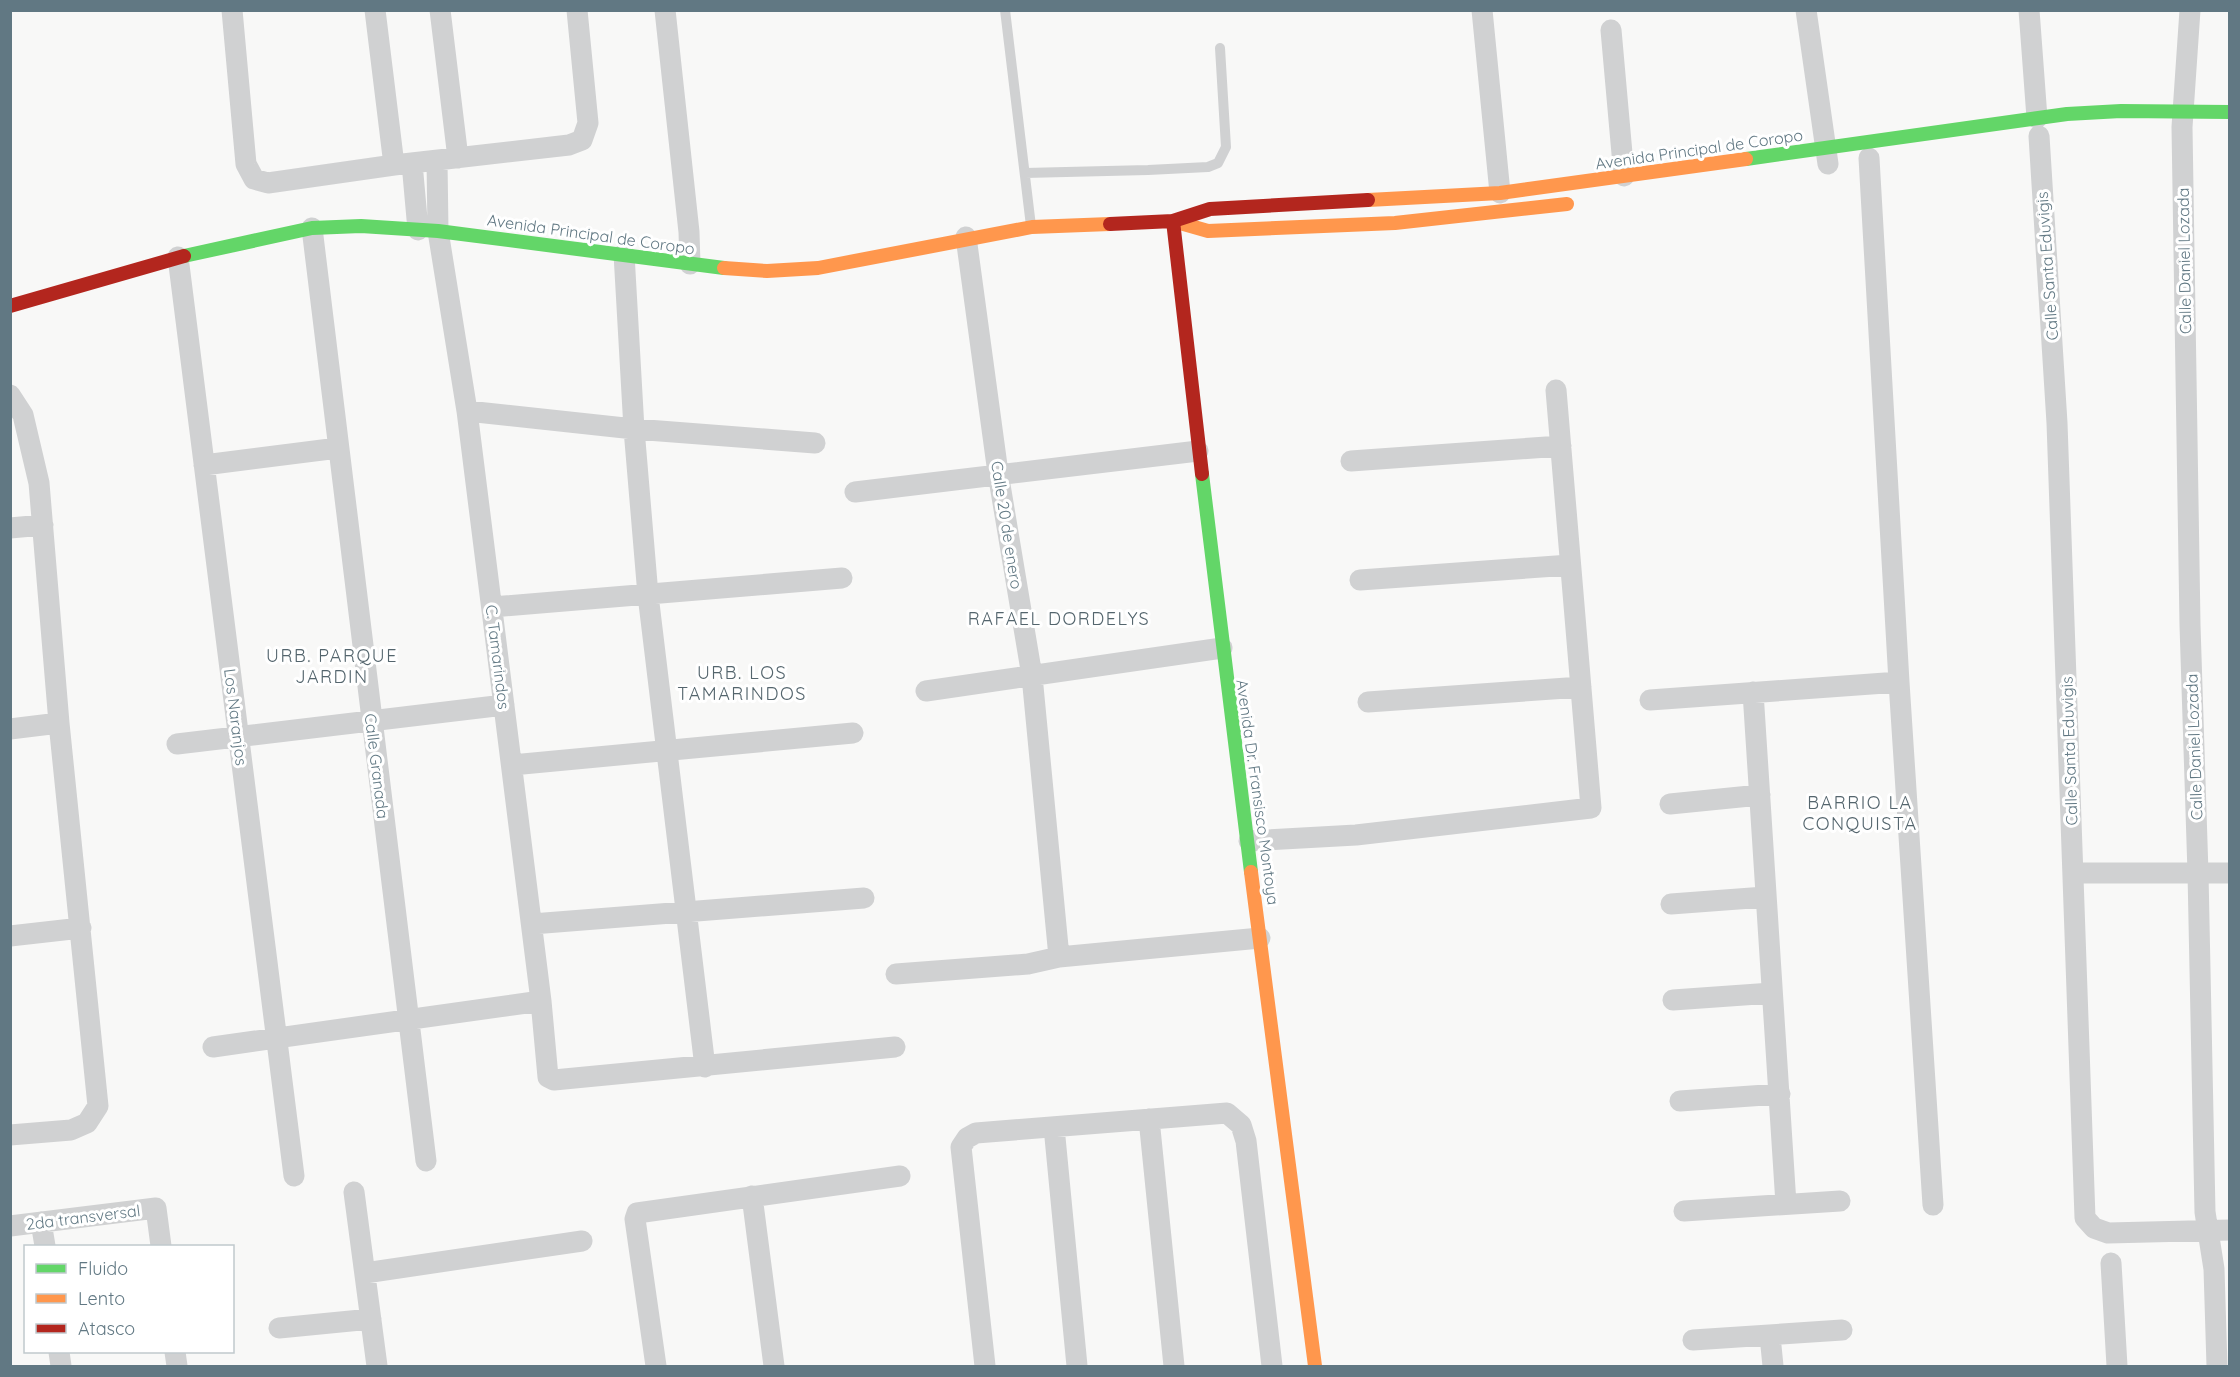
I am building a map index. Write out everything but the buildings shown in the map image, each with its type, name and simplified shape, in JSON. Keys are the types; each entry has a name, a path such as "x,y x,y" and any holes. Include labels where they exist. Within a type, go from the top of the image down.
{"main road":[{"name":"Avenida Principal de Coropo","path":"10,306 178,257 312,228 362,226 428,230 690,264 767,271 818,268 966,237 1032,226 1173,221 1210,209 1500,193 1624,177 1828,160 2038,132 2121,111 2183,123 2229,112"},
{"name":"Avenida Principal de Coropo","path":"1173,221 1208,231 1383,223 1513,212 1578,202"},
{"name":"Avenida Dr. Fransisco Montoya","path":"1173,221 1222,648 1249,842 1315,1366"}],"street":[{"path":"232,10 246,164 254,179 268,183 403,164 569,145 582,140 588,123 577,10"},
{"path":"375,10 403,164 428,230"},
{"path":"440,10 458,158"},
{"path":"665,10 689,232 690,264"},
{"path":"1482,10 1500,193"},
{"path":"1806,10 1828,160"},
{"name":"Calle Santa Eduvigis","path":"2029,10 2057,423 2085,1218 2094,1227 2108,1233 2229,1230"},
{"name":"Calle Daniel Lozada","path":"2190,10 2183,123 2190,613 2199,873 2205,1212 2214,1269 2217,1366"},
{"path":"1611,30 1624,177"},
{"path":"1870,158 1899,682 1933,1205"},
{"path":"428,230 437,161"},
{"name":"Calle Granada","path":"312,228 426,1161"},
{"name":"C. Tamarindos","path":"428,230 467,411 532,924 548,1077 554,1080 705,1067"},
{"name":"Calle 20 de enero","path":"966,237 998,473 1032,676 1059,957"},
{"path":"624,254 634,429 648,595 705,1067 894,1047"},
{"name":"Los Naranjos","path":"178,257 294,1176"},
{"path":"1249,842 1356,835 1591,808 1556,390"},
{"path":"10,395 22,416 39,483 59,723 98,1106 87,1123 71,1130 10,1135"},
{"path":"467,411 634,429 815,443"},
{"path":"1352,461 1560,446"},
{"path":"204,465 338,448"},
{"path":"855,492 998,473 1198,451"},
{"path":"10,528 43,525"},
{"path":"1360,580 1570,565"},
{"path":"492,607 842,578"},
{"path":"926,692 1222,648"},
{"path":"1650,700 1899,682"},
{"path":"1368,702 1581,687"},
{"path":"1753,692 1786,1204"},
{"path":"177,744 504,705"},
{"path":"10,729 59,723"},
{"path":"512,765 853,733"},
{"path":"1670,804 1760,795"},
{"path":"2073,873 2229,873"},
{"path":"532,924 864,897"},
{"path":"1671,904 1765,897"},
{"path":"10,936 81,928"},
{"path":"896,974 1028,964 1059,957 1260,938"},
{"path":"1673,1000 1772,993"},
{"path":"213,1047 541,1001"},
{"path":"1680,1101 1780,1094"},
{"path":"985,1366 961,1147 967,1138 976,1134 1227,1113 1237,1119 1244,1130 1272,1366"},
{"path":"1149,1119 1174,1366"},
{"path":"1054,1127 1077,1366"},
{"path":"656,1366 635,1218 637,1213 900,1176"},
{"path":"354,1192 377,1366"},
{"path":"753,1196 774,1366"},
{"path":"1684,1211 1840,1201"},
{"name":"2da transversal","path":"10,1226 156,1208 161,1245"},
{"path":"42,1222 45,1245"},
{"path":"365,1273 582,1241"},
{"path":"2110,1263 2117,1366"},
{"path":"279,1328 371,1319"},
{"path":"1693,1340 1842,1330"},
{"path":"1770,1336 1773,1366"}],"lane":[{"path":"1005,10 1032,226"},
{"path":"1024,172 1148,170 1208,167 1218,163 1226,147 1220,48"}],"traffic: fast":[{"path":"1746,159 2067,114 2121,111 2230,112"},
{"path":"184,256 312,228 361,226 438,231 724,268"},
{"path":"1202,474 1251,872"}],"traffic: slow":[{"path":"1368,200 1500,193 1746,159"},
{"path":"1173,221 1208,231 1395,223 1567,204"},
{"path":"724,268 767,271 818,268 1032,227 1110,224"},
{"path":"1251,872 1315,1366"}],"traffic: jam":[{"path":"1110,224 1173,221 1210,209 1368,200"},
{"path":"1173,221 1202,474"},
{"path":"10,306 184,256"}],"district":[{"name":"RAFAEL DORDELYS","path":"1059,619"},
{"name":"URB. PARQUE JARDIN","path":"332,666"},
{"name":"URB. LOS TAMARINDOS","path":"742,683"},
{"name":"BARRIO LA CONQUISTA","path":"1860,813"}]}
